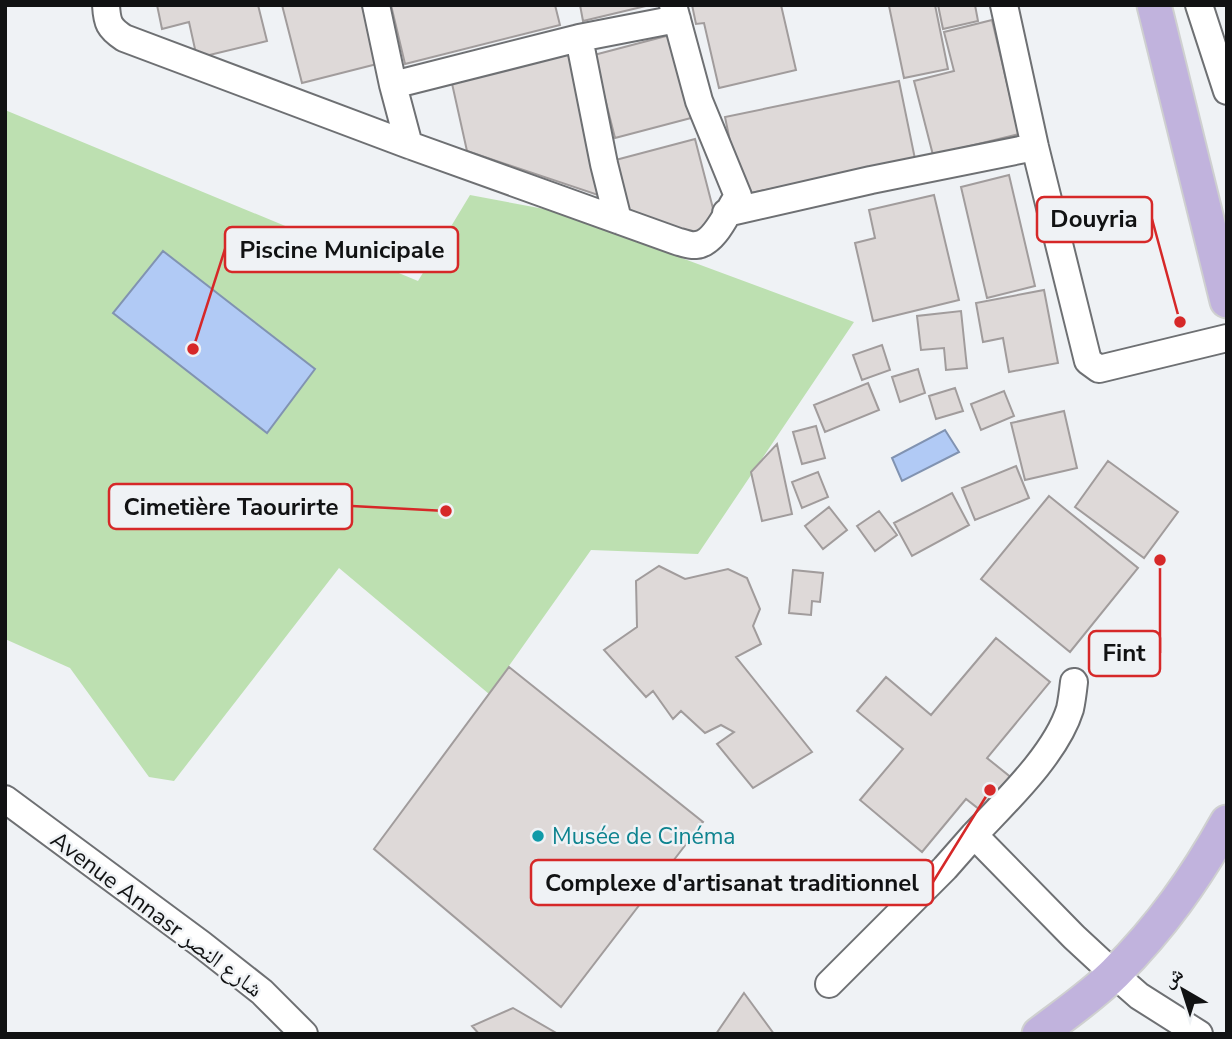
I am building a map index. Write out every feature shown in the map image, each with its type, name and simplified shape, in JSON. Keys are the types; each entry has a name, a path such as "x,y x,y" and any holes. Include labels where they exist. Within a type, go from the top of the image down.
{"main road":[{"path":"1154,5 1227,301"},
{"path":"1039,1034 1114,974 1163,921 1202,867 1227,822"}],"street":[{"path":"106,5 109,26 124,38 530,190 679,242 696,245 708,242 715,235 738,195 699,101 675,12 393,85"},
{"path":"376,5 409,145"},
{"path":"1004,5 1035,147 1088,361 1098,369 1227,338"},
{"path":"1199,5 1227,91"},
{"path":"579,38 618,220"},
{"path":"726,213 1035,147"},
{"path":"829,984 944,868 1041,762 1069,710 1074,682"},
{"name":"Avenue Annasr شارع النصر","path":"5,799 252,984 304,1034"},
{"path":"974,835 1114,974 1139,996 1199,1034"}],"green space":[{"path":"5,110 418,281 470,195 555,211 854,322 698,554 591,550 489,694 339,568 174,781 149,777 70,668 5,639"}],"water":[{"path":"163,251 315,369 267,433 113,313"},
{"path":"945,430 959,452 902,481 892,458"}],"building":[{"path":"157,5 258,5 267,41 197,58 189,22 162,29"},
{"path":"282,5 362,5 377,64 302,83"},
{"path":"391,5 555,5 560,25 405,64"},
{"path":"580,5 650,5 583,21"},
{"path":"692,5 781,5 796,70 719,88 704,23 696,24"},
{"path":"935,5 948,69 904,78 889,6"},
{"path":"938,5 975,5 978,21 943,29"},
{"path":"992,20 1019,134 933,155 914,81 954,71 944,32"},
{"path":"670,35 691,118 615,138 594,55"},
{"path":"573,53 604,197 467,151 451,79"},
{"path":"899,81 915,159 741,195 725,117"},
{"path":"695,139 716,220 701,235 622,218 608,162"},
{"path":"1009,175 1035,286 987,298 961,187"},
{"path":"934,195 959,300 873,321 855,243 875,238 869,210"},
{"path":"1044,290 1058,363 1009,372 1003,338 983,342 976,303"},
{"path":"961,311 967,368 946,370 944,348 921,350 917,316"},
{"path":"882,345 890,370 862,380 853,355"},
{"path":"918,369 925,393 900,402 892,377"},
{"path":"868,383 879,410 825,432 814,405"},
{"path":"955,388 963,411 936,419 929,396"},
{"path":"1004,391 1014,416 981,430 971,404"},
{"path":"1064,411 1077,468 1025,480 1011,423"},
{"path":"816,426 825,458 802,464 793,432"},
{"path":"777,444 792,514 762,521 751,472"},
{"path":"1108,461 1178,512 1144,558 1075,507"},
{"path":"1016,466 1029,498 975,520 962,488"},
{"path":"818,472 828,497 802,508 792,482"},
{"path":"952,493 969,525 912,556 894,523"},
{"path":"1049,496 1138,568 1070,652 981,579"},
{"path":"829,507 847,530 823,549 805,526"},
{"path":"879,511 897,535 875,551 857,526"},
{"path":"659,566 685,579 728,569 747,578 760,609 753,626 761,644 736,657 812,752 753,788 717,744 734,732 721,725 705,733 681,711 673,719 653,691 646,697 604,650 637,627 636,581"},
{"path":"793,570 823,573 820,602 812,601 811,615 789,613"},
{"path":"996,638 1050,682 987,758 1013,779 984,813 966,799 922,852 860,800 903,749 857,711 886,677 931,715"},
{"name":"Musée de Cinéma","path":"509,667 703,822 561,1007 374,849"},
{"path":"744,993 774,1034 716,1034"},
{"path":"513,1008 558,1034 479,1034 472,1026"}],"place":[{"name":"Douyria","path":"1180,322"},
{"name":"Piscine Municipale","path":"193,349"},
{"name":"Cimetière Taourirte","path":"446,511"},
{"name":"Fint","path":"1160,560"},
{"name":"Complexe d'artisanat traditionnel","path":"990,790"},
{"name":"Musée de Cinéma","path":"538,836"}]}
